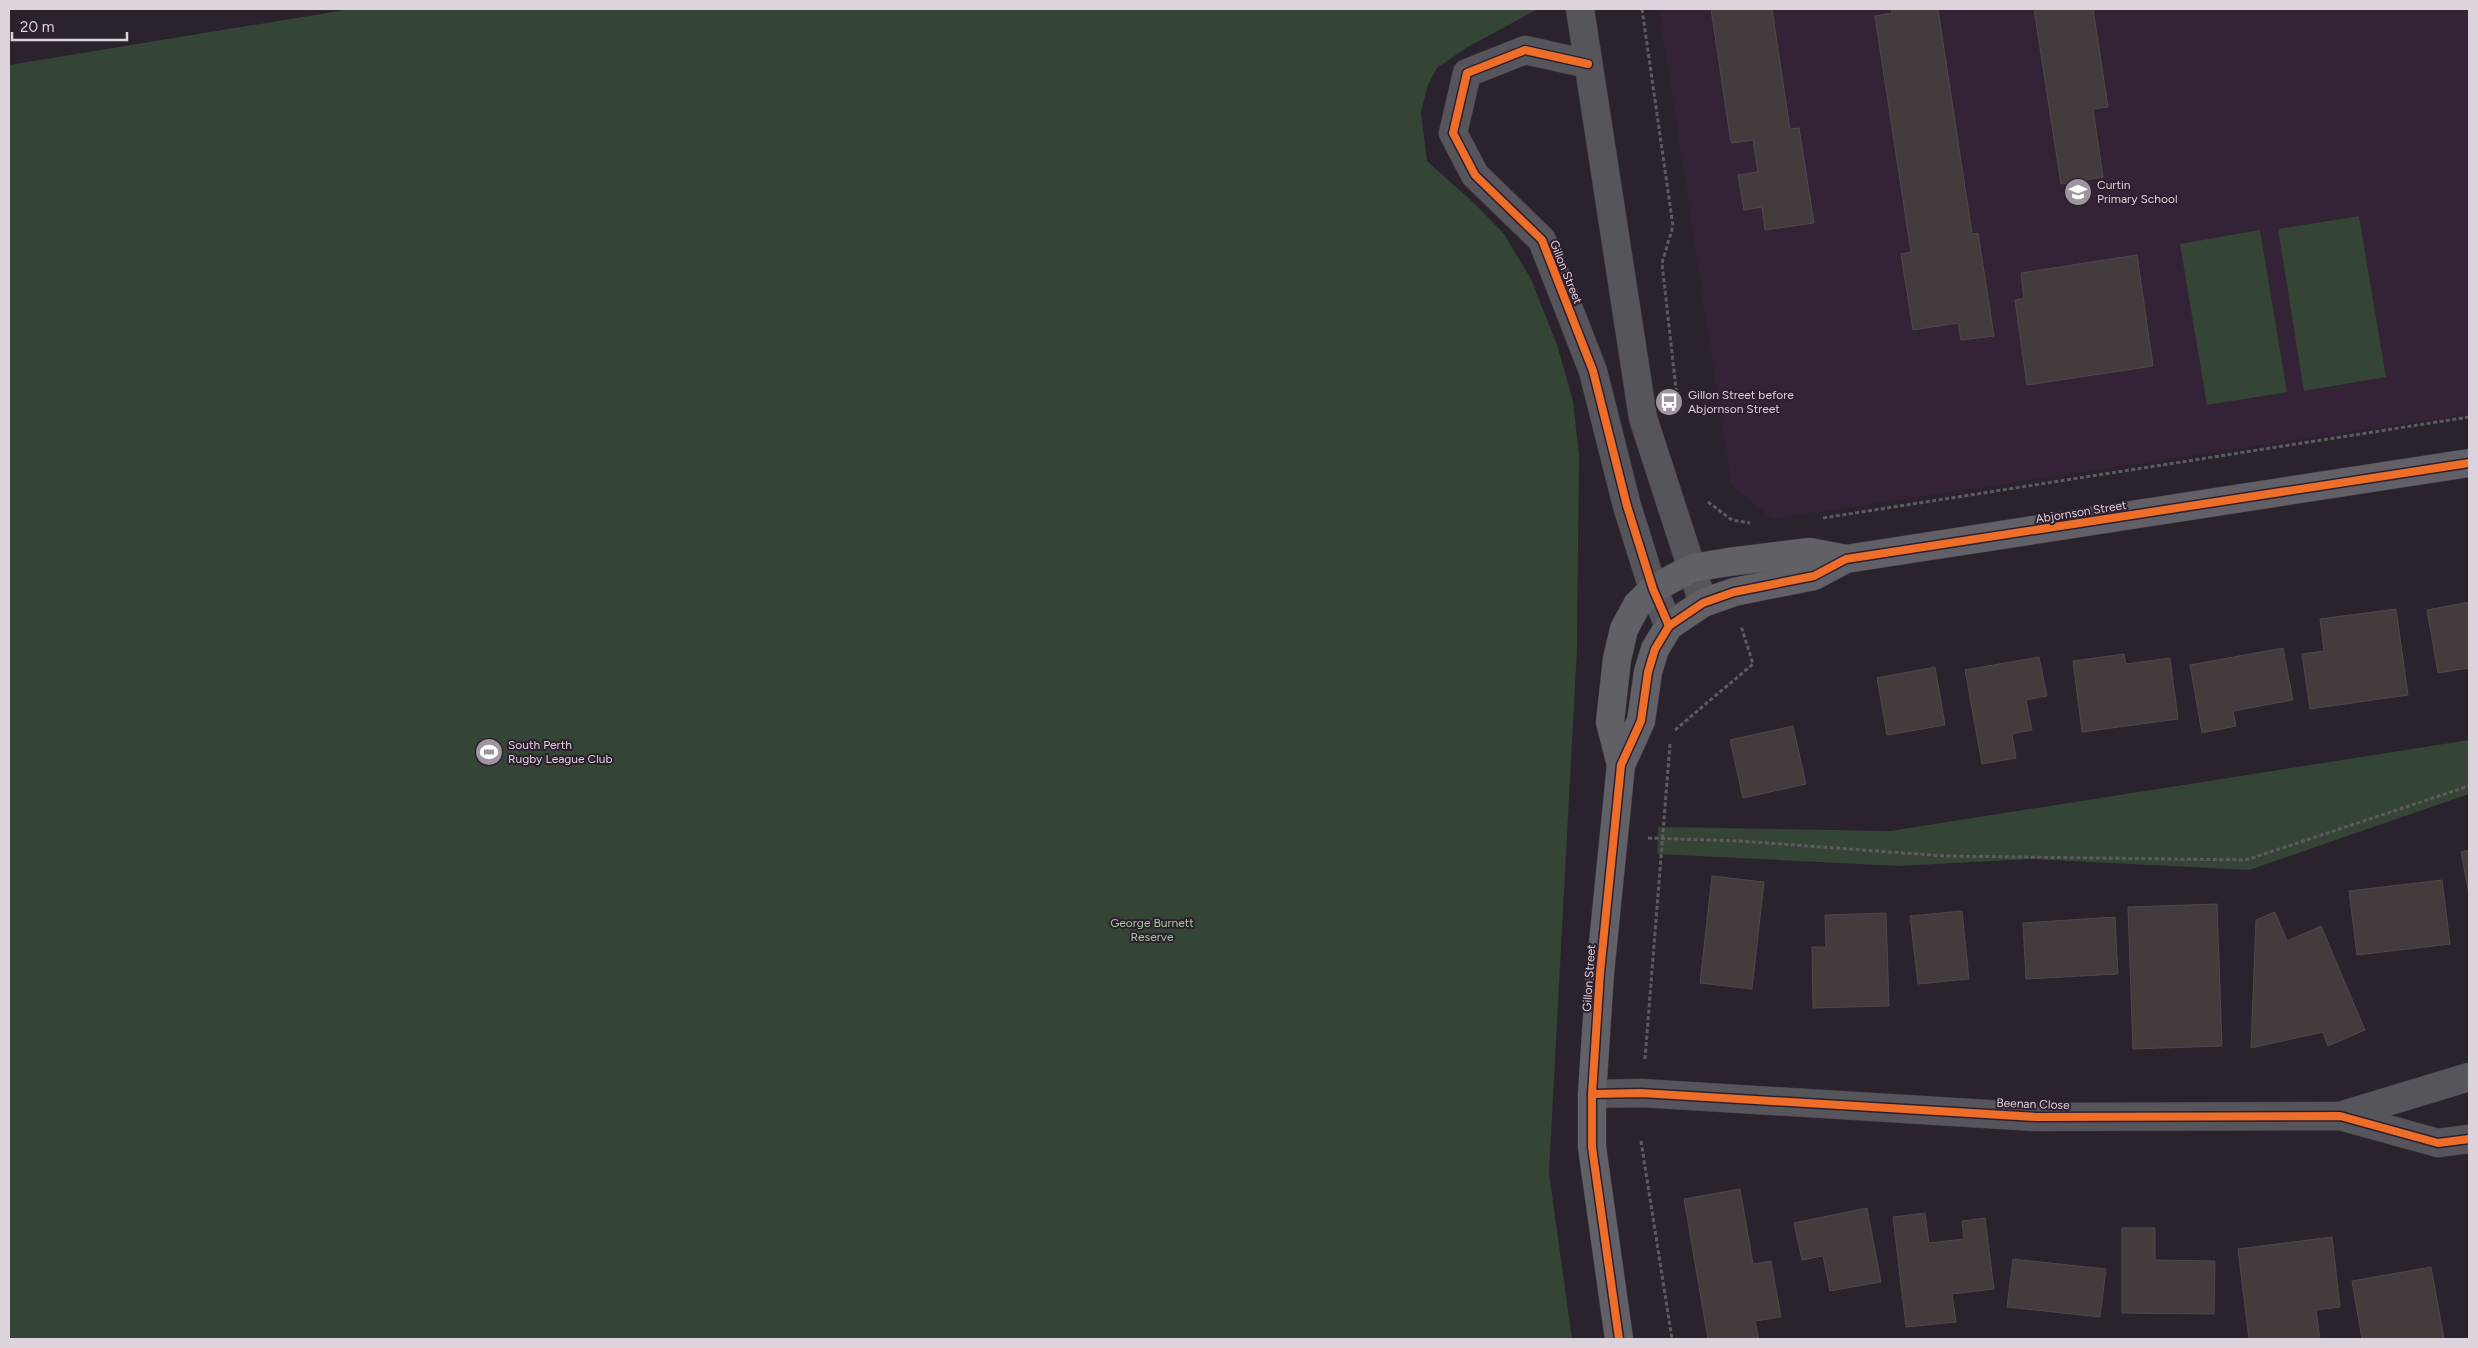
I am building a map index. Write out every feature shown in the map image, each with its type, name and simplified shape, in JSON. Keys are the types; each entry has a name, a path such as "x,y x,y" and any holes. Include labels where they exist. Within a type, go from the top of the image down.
{"street":[{"path":"1580,9 1643,418 1679,534 1703,603"},
{"name":"Gillon Street","path":"1588,64 1525,50 1467,73 1452,133 1475,175 1542,240 1593,371 1627,506 1653,589 1669,626"},
{"name":"Abjornson Street","path":"1703,603 1734,592 1814,576 1846,559 2469,463"},
{"name":"Abjornson Street","path":"1692,568 1810,552 1846,559"},
{"name":"Gillon Street","path":"1621,765 1610,722 1617,659 1624,630 1637,605 1653,589 1692,568"},
{"name":"Gillon Street","path":"1619,1339 1592,1147 1592,1094 1600,973 1621,765 1641,721 1648,672 1655,649 1669,626 1703,603"},
{"name":"Beenan Close","path":"2340,1116 2469,1078"},
{"name":"Beenan Close","path":"1592,1094 1642,1093 2036,1117 2340,1116 2438,1143 2469,1139"}],"path":[{"path":"1642,9 1674,226 1662,263 1678,408"},
{"path":"1815,519 2469,417"},
{"path":"1704,499 1732,520 1758,525"},
{"path":"1671,733 1752,664 1739,622"},
{"path":"1645,1061 1670,742"},
{"path":"1613,836 1663,840 1740,841 1944,856 2246,860 2469,786"},
{"path":"1641,1141 1672,1339"}],"shaded area":[{"name":"Curtin Primary School","path":"1659,9 2469,9 2469,414 1772,519 1731,485"}],"green space":[{"name":"George Burnett Reserve","path":"351,9 1538,9 1466,48 1437,68 1427,87 1421,113 1427,161 1476,205 1504,234 1531,279 1557,345 1573,401 1579,455 1577,648 1549,1173 1572,1339 9,1339 9,65"},
{"path":"2359,216 2386,377 2304,391 2278,229"},
{"path":"2260,230 2287,392 2207,405 2180,244"},
{"path":"2469,740 2469,794 2249,870 2030,859 1899,866 1657,854 1658,827 1890,831"}],"building":[{"path":"1711,9 1772,9 1790,129 1799,128 1814,223 1765,230 1762,207 1744,210 1738,175 1758,172 1753,140 1731,143"},
{"path":"1892,9 1938,9 1972,234 1978,233 1994,336 1961,340 1958,323 1913,330 1901,254 1911,252 1875,16 1892,13"},
{"path":"2034,9 2093,9 2108,107 2093,109 2103,177 2061,184"},
{"path":"2137,255 2153,366 2027,385 2015,300 2024,298 2021,273"},
{"path":"2469,602 2469,668 2438,673 2427,610"},
{"path":"2396,609 2408,695 2310,709 2302,654 2324,651 2320,619"},
{"path":"2283,648 2293,700 2233,711 2236,726 2202,733 2190,665"},
{"path":"2124,654 2126,664 2170,658 2178,719 2082,732 2073,661"},
{"path":"2039,657 2047,696 2026,700 2032,730 2012,734 2016,758 1982,764 1965,670"},
{"path":"1935,667 1945,725 1887,735 1877,678"},
{"path":"1793,726 1806,784 1743,798 1730,740"},
{"path":"2469,850 2469,894 2461,852"},
{"path":"1712,876 1764,882 1752,989 1700,983"},
{"path":"2442,880 2450,944 2357,955 2349,891"},
{"path":"2217,904 2222,1046 2133,1049 2128,907"},
{"path":"1962,911 1969,979 1918,984 1910,916"},
{"path":"2275,912 2287,941 2321,926 2365,1030 2328,1046 2323,1032 2251,1048 2256,920"},
{"path":"1886,913 1889,1006 1813,1008 1812,947 1826,947 1825,915"},
{"path":"2115,917 2118,974 2026,979 2023,923"},
{"path":"1740,1189 1753,1264 1771,1261 1781,1317 1755,1321 1759,1339 1708,1339 1684,1199"},
{"path":"1867,1208 1881,1282 1830,1291 1823,1256 1802,1260 1794,1223"},
{"path":"1925,1213 1929,1243 1964,1239 1962,1221 1985,1218 1994,1289 1952,1294 1956,1322 1906,1327 1893,1217"},
{"path":"2122,1228 2155,1228 2155,1260 2215,1261 2214,1314 2122,1313"},
{"path":"2332,1237 2340,1307 2316,1310 2320,1339 2249,1339 2238,1249"},
{"path":"2013,1259 2106,1269 2100,1317 2007,1307"},
{"path":"2431,1267 2444,1339 2362,1339 2352,1281"}],"cycle path":[{"path":"1588,64 1525,50 1467,73 1453,133 1475,175 1542,240 1593,371 1627,506 1653,589 1669,626"},
{"path":"1619,1339 1592,1147 1592,1094 1600,973 1621,765 1641,721 1648,672 1655,649 1669,626 1703,603 1734,592 1814,576 1846,559 2469,463"},
{"path":"1592,1094 1641,1093 2036,1117 2340,1116 2438,1143 2469,1139"}],"place":[{"name":"Curtin Primary School","path":"2078,192"},
{"name":"Gillon Street before Abjornson Street","path":"1669,402"},
{"name":"South Perth Rugby League Club","path":"489,752"}]}
